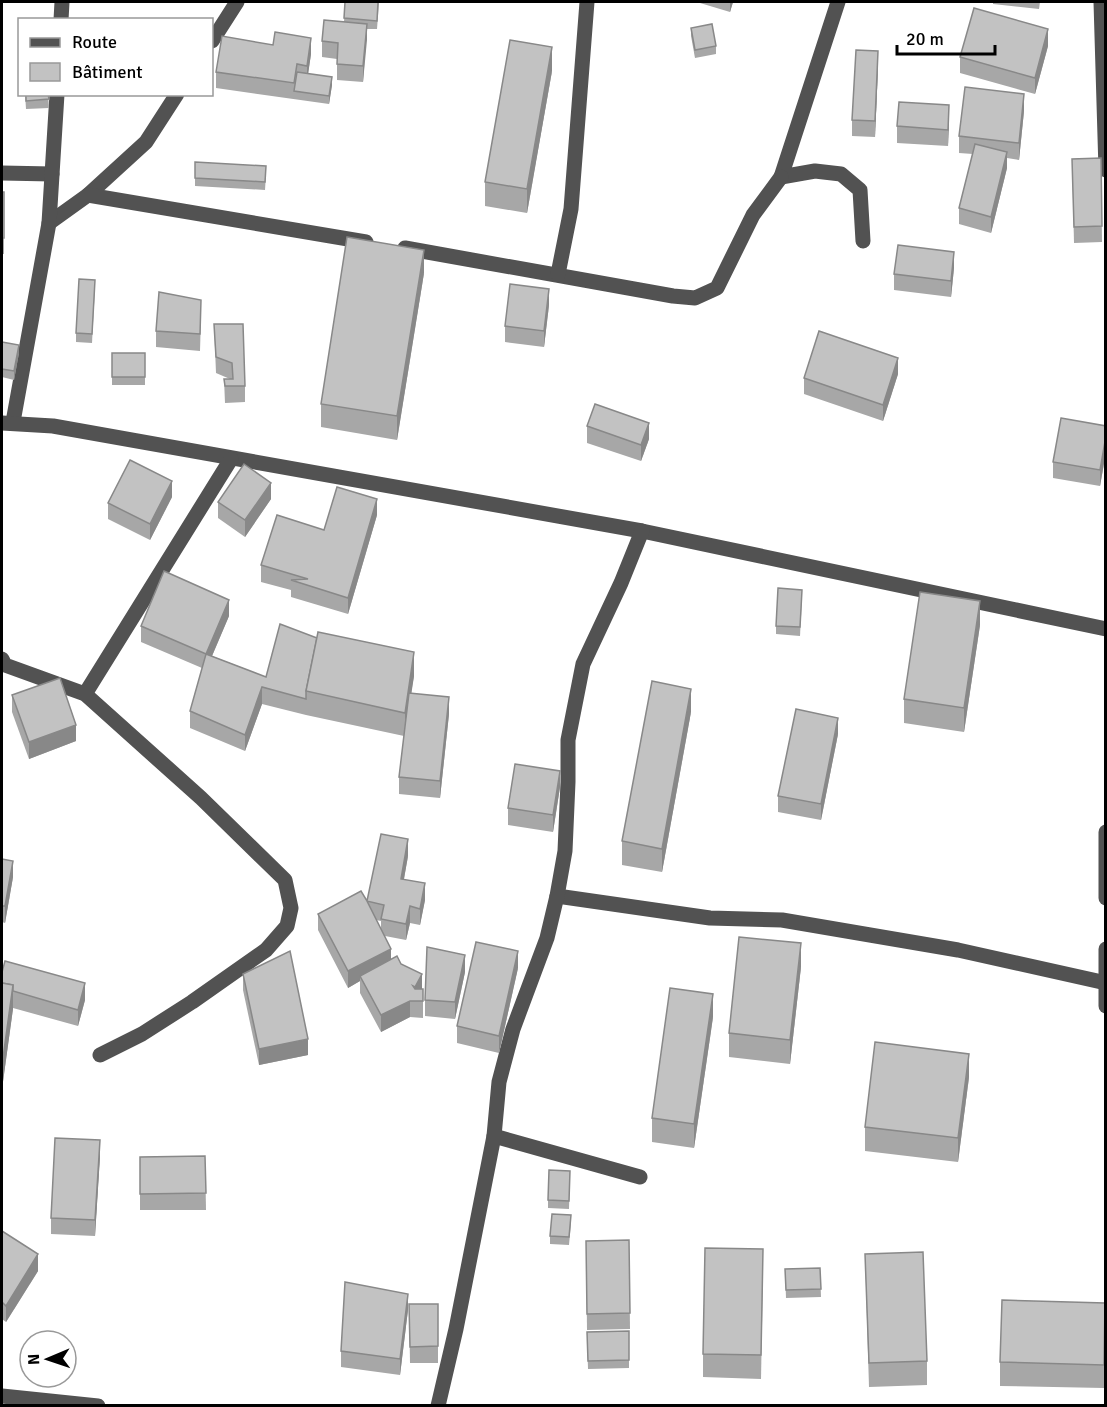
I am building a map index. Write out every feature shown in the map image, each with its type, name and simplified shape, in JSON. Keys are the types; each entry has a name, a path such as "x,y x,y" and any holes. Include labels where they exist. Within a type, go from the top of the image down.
{"street":[{"path":"61,18 62,2"},
{"path":"213,39 237,2"},
{"path":"558,274 570,208 586,2"},
{"path":"88,195 695,298 717,288 753,215 781,177 838,2"},
{"path":"1101,2 1106,170"},
{"path":"57,96 49,223 7,423 53,426 642,531 1106,629"},
{"path":"49,223 88,195 146,142 176,96"},
{"path":"781,177 815,171 841,174 860,190 863,241"},
{"path":"2,173 52,174"},
{"path":"85,694 231,459"},
{"path":"438,1406 456,1329 494,1136 500,1082 513,1029 547,938 557,896 565,851 568,740 583,664 621,583 642,531"},
{"path":"2,659 5,665 85,694 201,798 285,880 291,908 287,926 266,950 162,1022 100,1055"},
{"path":"1106,832 1106,898"},
{"path":"557,896 710,918 782,920 958,950 1105,983"},
{"path":"1106,949 1106,1006"},
{"path":"494,1136 640,1178"},
{"path":"2,1396 98,1406"}],"building":[{"path":"345,2 378,2 377,21 344,18"},
{"path":"974,8 1048,29 1035,78 960,57"},
{"path":"324,20 367,24 363,66 337,64 338,43 322,41"},
{"path":"712,24 716,46 695,50 691,28"},
{"path":"275,32 311,38 307,66 297,64 294,83 216,72 222,36 273,45"},
{"path":"510,40 552,47 527,189 485,182"},
{"path":"856,50 878,51 875,121 852,120"},
{"path":"297,72 332,77 329,96 294,91"},
{"path":"965,87 1024,94 1019,143 959,136"},
{"path":"26,96 48,96 49,99 26,101"},
{"path":"899,102 949,105 948,130 897,126"},
{"path":"975,144 1007,152 991,217 959,208"},
{"path":"1101,158 1102,226 1074,227 1072,159"},
{"path":"195,162 266,166 265,182 195,178"},
{"path":"2,192 4,192 4,238 2,238"},
{"path":"347,237 424,250 397,416 321,404"},
{"path":"898,245 954,252 951,281 894,274"},
{"path":"79,279 95,280 92,334 76,333"},
{"path":"510,284 549,289 544,331 505,326"},
{"path":"159,292 201,300 200,334 156,331"},
{"path":"214,324 243,324 245,386 225,386 224,379 233,379 232,363 216,357"},
{"path":"819,331 898,358 883,405 804,378"},
{"path":"2,342 19,345 14,371 2,369"},
{"path":"112,353 145,353 145,377 112,377"},
{"path":"595,404 649,423 641,445 587,426"},
{"path":"1061,418 1106,426 1100,470 1053,462"},
{"path":"130,460 172,481 150,524 108,503"},
{"path":"244,464 271,483 245,520 218,502"},
{"path":"337,487 377,499 348,598 291,580 308,579 261,565 277,515 324,530"},
{"path":"164,571 229,600 206,654 141,626"},
{"path":"778,588 802,590 800,627 776,626"},
{"path":"920,592 980,601 964,708 904,699"},
{"path":"280,624 317,638 306,699 262,687 245,735 190,711 206,654 266,677"},
{"path":"318,632 414,652 405,713 306,691"},
{"path":"60,678 76,725 29,742 12,695"},
{"path":"652,681 691,689 662,849 622,841"},
{"path":"409,693 449,697 440,781 399,777"},
{"path":"796,709 838,718 821,804 778,796"},
{"path":"515,764 560,771 553,815 508,808"},
{"path":"381,834 408,839 401,879 425,883 420,909 410,906 406,924 381,919 384,905 367,901"},
{"path":"2,859 13,861 5,906 2,906"},
{"path":"361,891 391,949 348,971 318,914"},
{"path":"739,937 801,943 790,1040 729,1033"},
{"path":"476,942 518,951 499,1036 457,1026"},
{"path":"427,947 465,955 455,1002 425,1000"},
{"path":"290,951 308,1039 259,1049 243,974"},
{"path":"397,956 401,964 422,974 415,987 413,986 415,989 423,989 423,1001 410,1001 381,1015 360,976"},
{"path":"5,961 85,983 78,1010 13,991 13,985 2,983"},
{"path":"2,983 13,985 2,1065"},
{"path":"670,988 713,994 694,1124 652,1118"},
{"path":"875,1042 969,1054 958,1138 865,1127"},
{"path":"55,1138 100,1140 95,1220 51,1218"},
{"path":"205,1156 206,1193 140,1194 140,1157"},
{"path":"549,1170 570,1171 569,1201 548,1200"},
{"path":"552,1214 571,1215 569,1237 550,1236"},
{"path":"2,1231 38,1254 6,1306 2,1302"},
{"path":"629,1240 630,1313 587,1314 586,1241"},
{"path":"705,1248 763,1249 761,1355 703,1354"},
{"path":"923,1252 927,1361 869,1363 865,1254"},
{"path":"820,1268 821,1289 786,1290 785,1269"},
{"path":"345,1282 408,1294 400,1359 341,1351"},
{"path":"1002,1300 1105,1303 1104,1365 1000,1362"},
{"path":"409,1304 438,1304 438,1346 410,1347"},
{"path":"629,1331 629,1360 588,1361 587,1332"}]}
